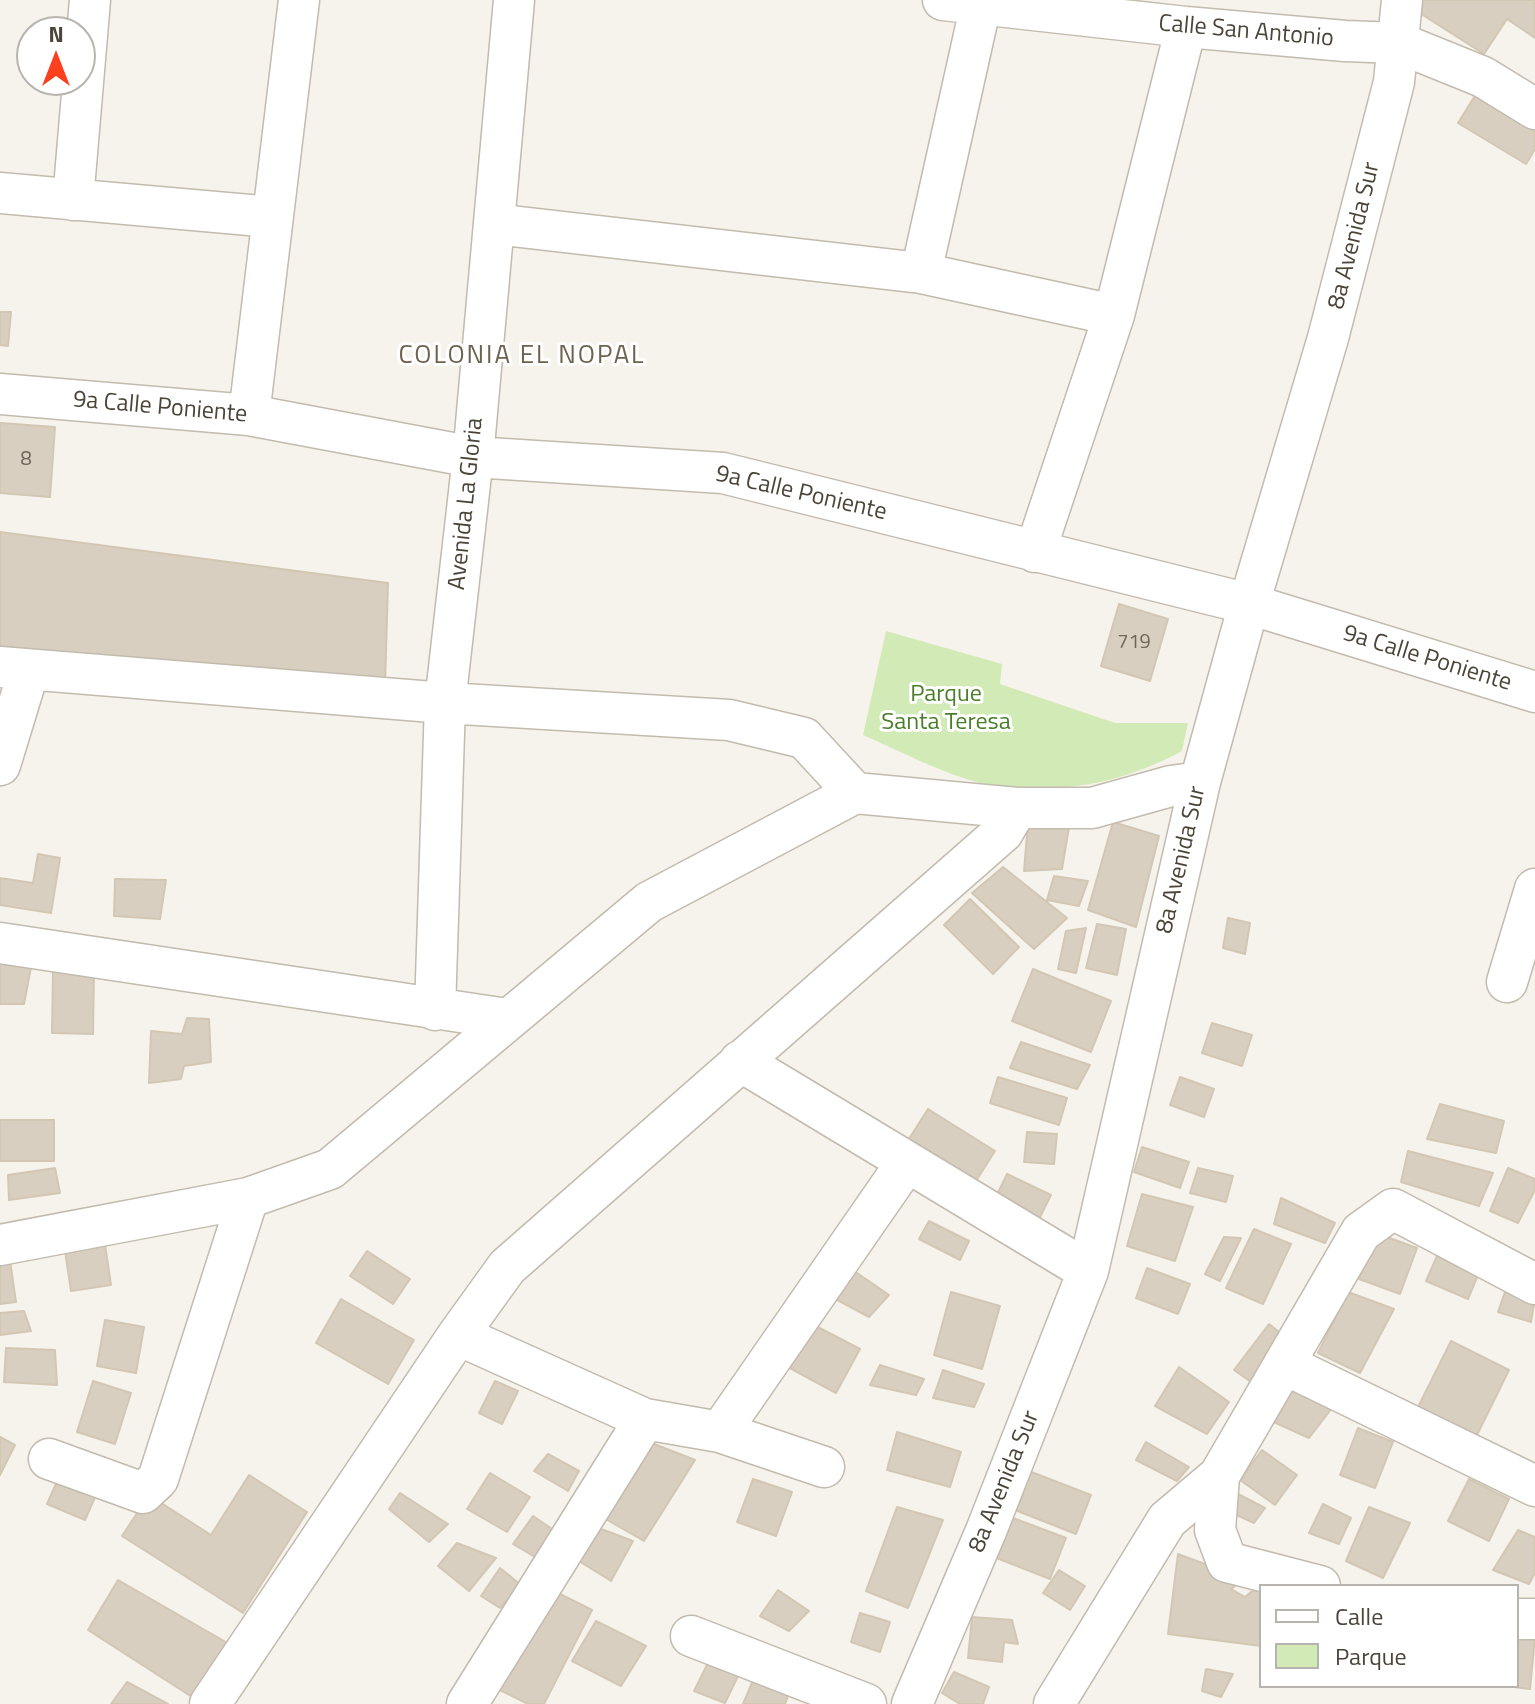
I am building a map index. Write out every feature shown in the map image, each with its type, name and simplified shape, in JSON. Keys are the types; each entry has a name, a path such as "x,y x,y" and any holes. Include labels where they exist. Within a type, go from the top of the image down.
{"street":[{"path":"73,200 90,0"},
{"path":"249,415 299,0"},
{"name":"Avenida La Gloria","path":"435,1010 445,703 473,457 514,0"},
{"name":"8a Avenida Sur","path":"912,1704 986,1531 1088,1271 1200,782 1328,338 1394,82 1402,0"},
{"path":"921,273 962,2"},
{"name":"Calle San Antonio","path":"962,2 1186,27 1399,43 1483,77 1535,109"},
{"path":"1035,552 1114,315 1186,27"},
{"path":"0,193 272,217"},
{"path":"494,224 921,273 1114,315"},
{"name":"9a Calle Poniente","path":"0,394 249,415 473,457 723,473 1249,604 1535,692"},
{"path":"0,765 15,668 445,703 729,720 804,738 855,793"},
{"path":"0,1245 248,1198 330,1169 649,902 855,793 1017,808 1092,808 1171,786 1200,782"},
{"path":"210,1704 507,1267 1003,832 1017,808"},
{"path":"1507,982 1535,889"},
{"path":"0,943 507,1019"},
{"path":"740,1061 1088,1271"},
{"path":"720,1432 907,1162"},
{"path":"49,1459 143,1493 158,1479 248,1198"},
{"path":"1054,1704 1167,1520 1219,1476 1361,1232 1393,1209 1535,1284"},
{"path":"458,1335 645,1419 720,1432 824,1467"},
{"path":"1284,1364 1535,1486"},
{"path":"467,1704 645,1419"},
{"path":"1219,1476 1215,1530 1227,1562 1312,1584"},
{"path":"691,1636 866,1704"}],"green space":[{"name":"Parque Santa Teresa","path":"886,631 1002,664 1000,684 1115,723 1188,723 1182,751 1142,770 1101,782 1059,788 992,786 938,769 863,735"}],"building":[{"path":"1410,0 1535,0 1535,38 1507,19 1484,54 1407,5"},
{"path":"1476,94 1535,129 1535,149 1526,164 1458,123"},
{"path":"0,312 11,312 8,346 0,345"},
{"path":"0,423 55,427 50,497 0,493"},
{"path":"0,532 388,583 385,686 0,648"},
{"path":"1119,604 1168,619 1150,681 1101,666"},
{"path":"1028,822 1069,827 1062,869 1024,871"},
{"path":"1113,822 1159,836 1136,927 1088,910"},
{"path":"38,854 60,858 51,913 0,905 0,878 33,883"},
{"path":"1003,867 1067,918 1034,949 972,893"},
{"path":"1054,876 1088,881 1079,906 1047,900"},
{"path":"115,879 166,880 160,919 114,916"},
{"path":"970,899 1019,947 993,974 944,925"},
{"path":"1228,918 1250,923 1245,954 1223,948"},
{"path":"1097,924 1126,929 1117,975 1086,968"},
{"path":"1086,928 1076,973 1058,969 1066,931"},
{"path":"0,961 32,962 24,1004 0,1004"},
{"path":"1033,969 1111,1001 1091,1052 1012,1021"},
{"path":"53,971 94,972 93,1034 52,1033"},
{"path":"187,1018 209,1019 211,1062 184,1066 181,1079 149,1083 151,1031 182,1034"},
{"path":"1212,1023 1252,1035 1242,1066 1202,1053"},
{"path":"1021,1042 1090,1065 1077,1089 1010,1068"},
{"path":"998,1077 1067,1098 1059,1125 990,1103"},
{"path":"1180,1077 1214,1089 1204,1117 1170,1105"},
{"path":"1440,1104 1504,1121 1496,1153 1427,1139"},
{"path":"928,1109 995,1151 974,1184 907,1142"},
{"path":"0,1120 54,1120 54,1161 0,1161"},
{"path":"1027,1132 1057,1134 1054,1164 1024,1162"},
{"path":"1142,1147 1189,1162 1180,1188 1134,1172"},
{"path":"1408,1151 1493,1173 1479,1206 1401,1182"},
{"path":"55,1168 60,1193 9,1200 8,1175"},
{"path":"1198,1168 1233,1176 1226,1202 1190,1193"},
{"path":"1508,1168 1535,1179 1535,1190 1518,1223 1490,1211"},
{"path":"1007,1174 1051,1195 1037,1223 994,1201"},
{"path":"1142,1194 1193,1207 1175,1261 1127,1246"},
{"path":"1281,1198 1335,1223 1325,1243 1274,1224"},
{"path":"929,1221 969,1241 960,1260 919,1239"},
{"path":"1254,1229 1291,1244 1263,1304 1226,1288"},
{"path":"1376,1233 1417,1248 1400,1294 1359,1279"},
{"path":"1224,1237 1241,1238 1220,1281 1205,1274"},
{"path":"104,1238 111,1285 71,1291 64,1244"},
{"path":"367,1251 410,1279 393,1304 350,1276"},
{"path":"9,1254 16,1302 0,1304 0,1255"},
{"path":"1437,1256 1478,1275 1468,1299 1426,1281"},
{"path":"847,1266 889,1295 869,1317 828,1295"},
{"path":"1147,1268 1190,1284 1178,1314 1136,1298"},
{"path":"1506,1289 1535,1298 1531,1322 1498,1312"},
{"path":"951,1292 1000,1306 982,1369 934,1355"},
{"path":"1348,1292 1394,1309 1360,1373 1318,1353"},
{"path":"341,1299 414,1340 388,1384 316,1343"},
{"path":"24,1311 31,1331 0,1335 0,1313"},
{"path":"105,1320 144,1327 136,1373 97,1366"},
{"path":"810,1323 860,1349 836,1393 786,1366"},
{"path":"1269,1324 1288,1339 1254,1384 1234,1370"},
{"path":"1451,1341 1509,1370 1476,1437 1417,1409"},
{"path":"6,1348 55,1350 57,1385 4,1382"},
{"path":"880,1365 924,1379 916,1395 870,1385"},
{"path":"1179,1367 1229,1402 1207,1434 1155,1406"},
{"path":"943,1370 984,1384 974,1407 933,1398"},
{"path":"93,1381 131,1393 115,1444 77,1432"},
{"path":"495,1381 518,1391 502,1424 479,1413"},
{"path":"1291,1385 1332,1408 1309,1438 1267,1419"},
{"path":"1358,1428 1393,1442 1375,1488 1340,1475"},
{"path":"897,1432 961,1452 950,1487 887,1470"},
{"path":"0,1437 15,1445 0,1475"},
{"path":"644,1440 695,1460 644,1541 595,1513"},
{"path":"1146,1442 1189,1467 1177,1481 1136,1460"},
{"path":"1262,1450 1297,1475 1275,1505 1240,1480"},
{"path":"548,1454 579,1471 568,1491 534,1471"},
{"path":"1026,1470 1091,1495 1076,1534 1010,1508"},
{"path":"490,1473 530,1497 507,1532 467,1509"},
{"path":"249,1475 307,1512 243,1613 122,1536 149,1495 211,1535"},
{"path":"58,1479 96,1495 85,1520 47,1504"},
{"path":"753,1479 792,1492 776,1536 737,1522"},
{"path":"1469,1479 1509,1499 1489,1541 1448,1521"},
{"path":"400,1493 448,1524 429,1542 389,1509"},
{"path":"1236,1493 1265,1508 1254,1523 1228,1511"},
{"path":"1323,1504 1351,1518 1339,1544 1309,1533"},
{"path":"897,1507 943,1520 908,1608 866,1591"},
{"path":"1369,1507 1410,1523 1383,1578 1346,1561"},
{"path":"1005,1515 1066,1538 1050,1579 989,1555"},
{"path":"533,1516 558,1533 540,1560 513,1544"},
{"path":"593,1526 633,1541 611,1581 574,1558"},
{"path":"1518,1530 1535,1537 1535,1573 1529,1584 1493,1570"},
{"path":"457,1543 496,1558 469,1591 438,1566"},
{"path":"1178,1554 1245,1579 1231,1589 1245,1597 1259,1585 1259,1646 1168,1634"},
{"path":"500,1568 521,1585 500,1608 481,1596"},
{"path":"1059,1570 1085,1586 1070,1610 1043,1593"},
{"path":"118,1580 231,1645 203,1704 88,1630"},
{"path":"550,1589 592,1610 544,1704 528,1704 498,1689"},
{"path":"778,1590 809,1611 789,1631 760,1616"},
{"path":"860,1613 890,1622 880,1652 851,1642"},
{"path":"972,1617 1012,1620 1018,1644 1004,1642 1002,1662 968,1658"},
{"path":"596,1621 646,1646 621,1686 572,1661"},
{"path":"1519,1637 1535,1637 1530,1689 1519,1688"},
{"path":"708,1663 739,1674 725,1703 694,1691"},
{"path":"1206,1669 1233,1674 1221,1697 1202,1691"},
{"path":"757,1671 792,1686 785,1704 743,1704"},
{"path":"954,1672 989,1687 983,1704 960,1704 942,1693"},
{"path":"127,1682 168,1704 111,1704"}],"district":[{"name":"COLONIA EL NOPAL","path":"522,357"}]}
